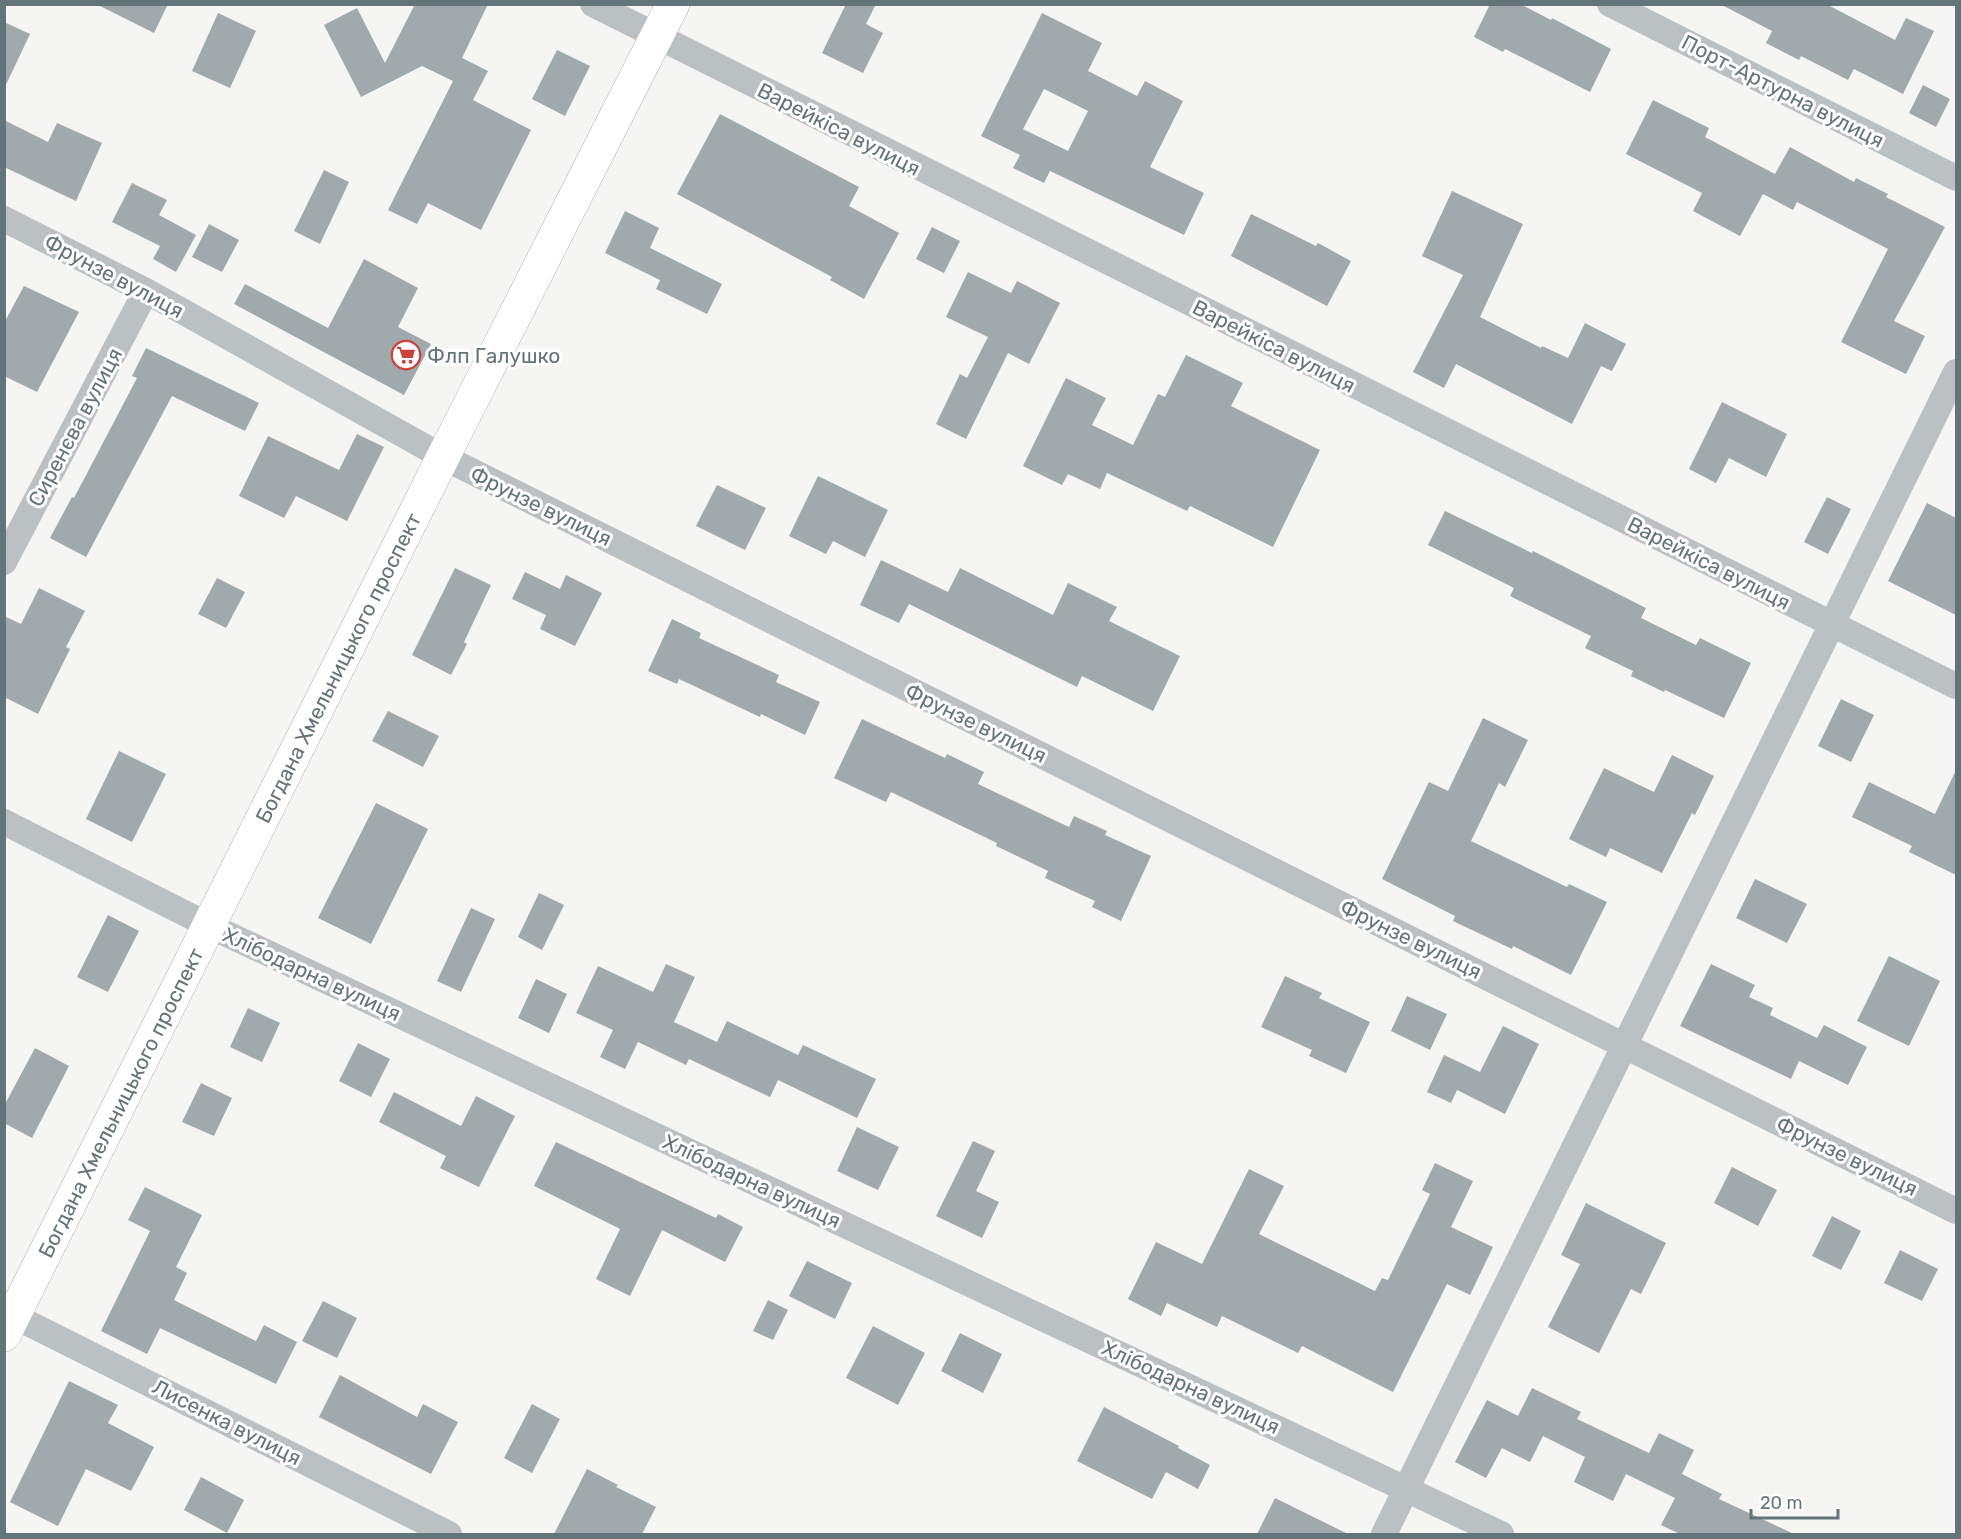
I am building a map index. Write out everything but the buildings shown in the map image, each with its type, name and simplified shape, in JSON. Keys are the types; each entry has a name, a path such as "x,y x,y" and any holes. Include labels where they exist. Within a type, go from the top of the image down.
{"main road":[{"name":"Богдана Хмельницького проспект","path":"8,1320 210,926 443,457 673,4"}],"street":[{"name":"Варейкіса вулиця","path":"593,4 1956,686"},
{"name":"Порт-Артурна вулиця","path":"1610,4 1956,178"},
{"name":"Фрунзе вулиця","path":"4,219 146,291 443,457 1956,1210"},
{"name":"Сиренєва вулиця","path":"4,562 146,291"},
{"path":"1384,1534 1956,372"},
{"name":"Хлібодарна вулиця","path":"4,822 210,926 1501,1534"},
{"name":"Лисенка вулиця","path":"8,1320 449,1534"}],"place":[{"name":"Флп Галушко","path":"406,355"}]}
